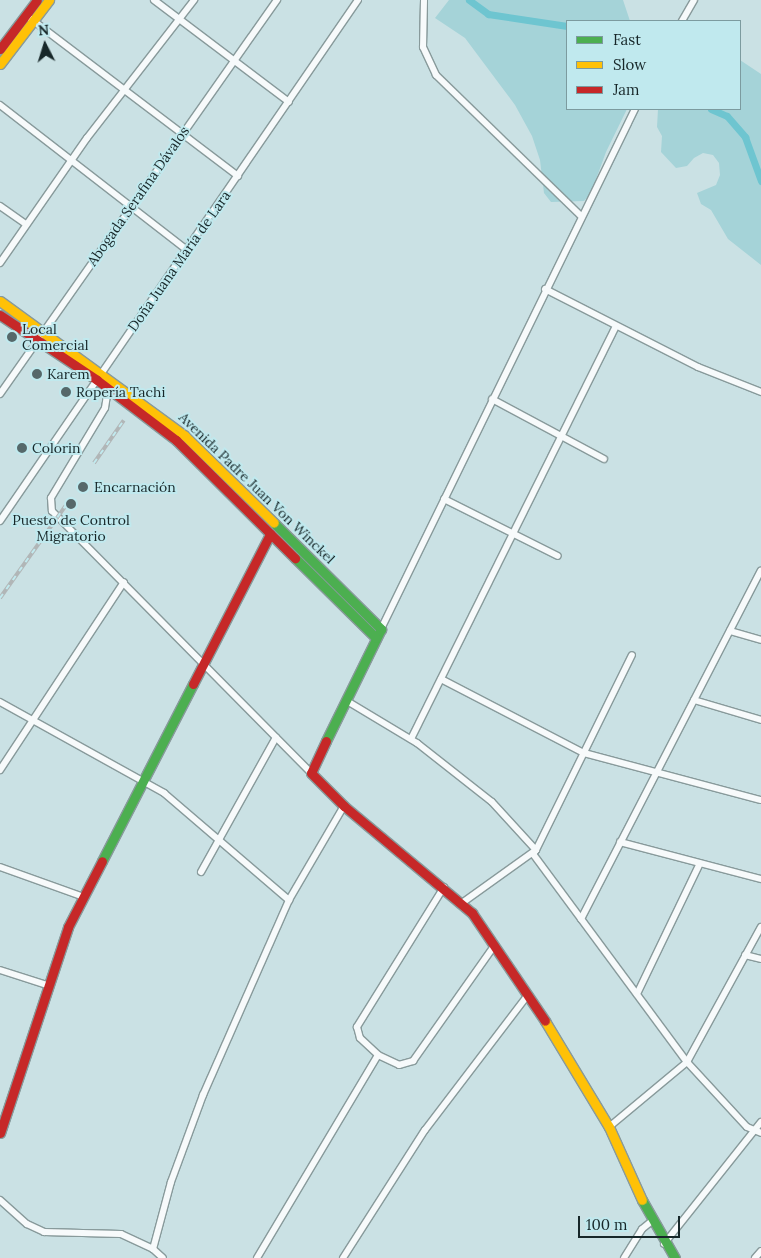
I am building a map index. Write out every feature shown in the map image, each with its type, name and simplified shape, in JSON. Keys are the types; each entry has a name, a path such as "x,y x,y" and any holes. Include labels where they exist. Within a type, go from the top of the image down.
{"main road":[{"path":"0,64 29,18 37,0"},
{"path":"0,48 49,0"},
{"name":"Avenida Padre Juan Von Winckel","path":"0,301 99,376 185,436 380,629"},
{"name":"Avenida Padre Juan Von Winckel","path":"0,315 36,342 99,376 108,389 176,440 376,638"},
{"path":"0,1132 68,927 270,534"},
{"path":"380,629 311,774 344,806 462,903 564,1048 609,1126 652,1222 664,1244 675,1258"}],"street":[{"path":"154,0 289,102"},
{"path":"0,263 72,159 194,0"},
{"name":"Abogada Serafina Dávalos","path":"0,394 130,205 277,0"},
{"name":"Doña Juana María de Lara","path":"0,521 99,376 188,251 358,0"},
{"path":"424,0 423,47 436,75 581,216"},
{"path":"683,20 694,0"},
{"path":"29,18 125,88 238,176"},
{"path":"0,105 72,159 188,251"},
{"path":"380,629 634,110"},
{"path":"0,206 26,224"},
{"path":"546,289 698,367 761,392"},
{"path":"411,740 616,326"},
{"path":"108,389 105,408 51,498 50,505 54,514 124,582 311,774"},
{"path":"492,399 604,459"},
{"path":"444,499 558,556"},
{"path":"581,919 761,571"},
{"path":"0,770 124,582"},
{"path":"730,632 761,640"},
{"path":"632,655 533,854 687,1062 747,1127 759,1132"},
{"path":"441,679 584,753 761,800"},
{"path":"694,700 761,720"},
{"path":"346,701 411,740 492,802 536,850"},
{"path":"0,702 164,793 290,900"},
{"path":"201,872 220,841 276,737"},
{"path":"153,1249 171,1182 203,1095 290,900 344,806"},
{"path":"620,842 761,879"},
{"path":"462,903 536,850"},
{"path":"637,994 700,863"},
{"path":"0,867 84,898"},
{"path":"444,887 357,1027 357,1034 378,1055 399,1065 413,1061 494,946"},
{"path":"609,1126 687,1062 761,927"},
{"path":"745,955 761,959"},
{"path":"0,970 50,986"},
{"path":"342,1258 425,1130 528,995"},
{"path":"257,1258 378,1055"},
{"path":"664,1244 759,1132 761,1122"},
{"path":"0,1200 27,1224 44,1232 120,1234 153,1249 163,1258"},
{"path":"624,1258 642,1229 652,1222"},
{"path":"755,1258 761,1251"}],"shaded area":[{"path":"449,0 623,0 630,20 566,20 566,110 627,110 606,152 591,193 584,201 551,202 544,193 540,160 532,136 515,105 465,38 435,18"},
{"path":"741,61 761,74 761,265 728,239 711,210 701,204 697,193 716,185 720,175 719,163 713,155 703,153 694,158 687,166 676,168 661,152 662,136 657,127 658,110 741,110"}],"waterway":[{"path":"469,0 488,14 566,26"},
{"path":"713,110 727,116 745,137 761,181"}],"railway":[{"path":"94,463 124,420"},
{"path":"0,598 66,505"}],"traffic: fast":[{"path":"274,523 381,629 326,741"},
{"path":"295,558 376,638"},
{"path":"102,861 193,684"},
{"path":"642,1200 675,1258"}],"traffic: slow":[{"path":"0,64 49,0"},
{"path":"0,301 185,436 274,523"},
{"path":"545,1021 609,1127 642,1200"}],"traffic: jam":[{"path":"0,49 37,0"},
{"path":"0,315 97,380 176,440 295,558"},
{"path":"193,684 270,534"},
{"path":"326,741 311,773 344,806 472,913 545,1021"},
{"path":"0,1133 68,927 102,861"}],"place":[{"name":"Local Comercial","path":"12,337"},
{"name":"Karem","path":"37,374"},
{"name":"Ropería Tachi","path":"66,392"},
{"name":"Colorin","path":"22,448"},
{"name":"Encarnación","path":"83,487"},
{"name":"Puesto de Control Migratorio","path":"71,504"}]}
